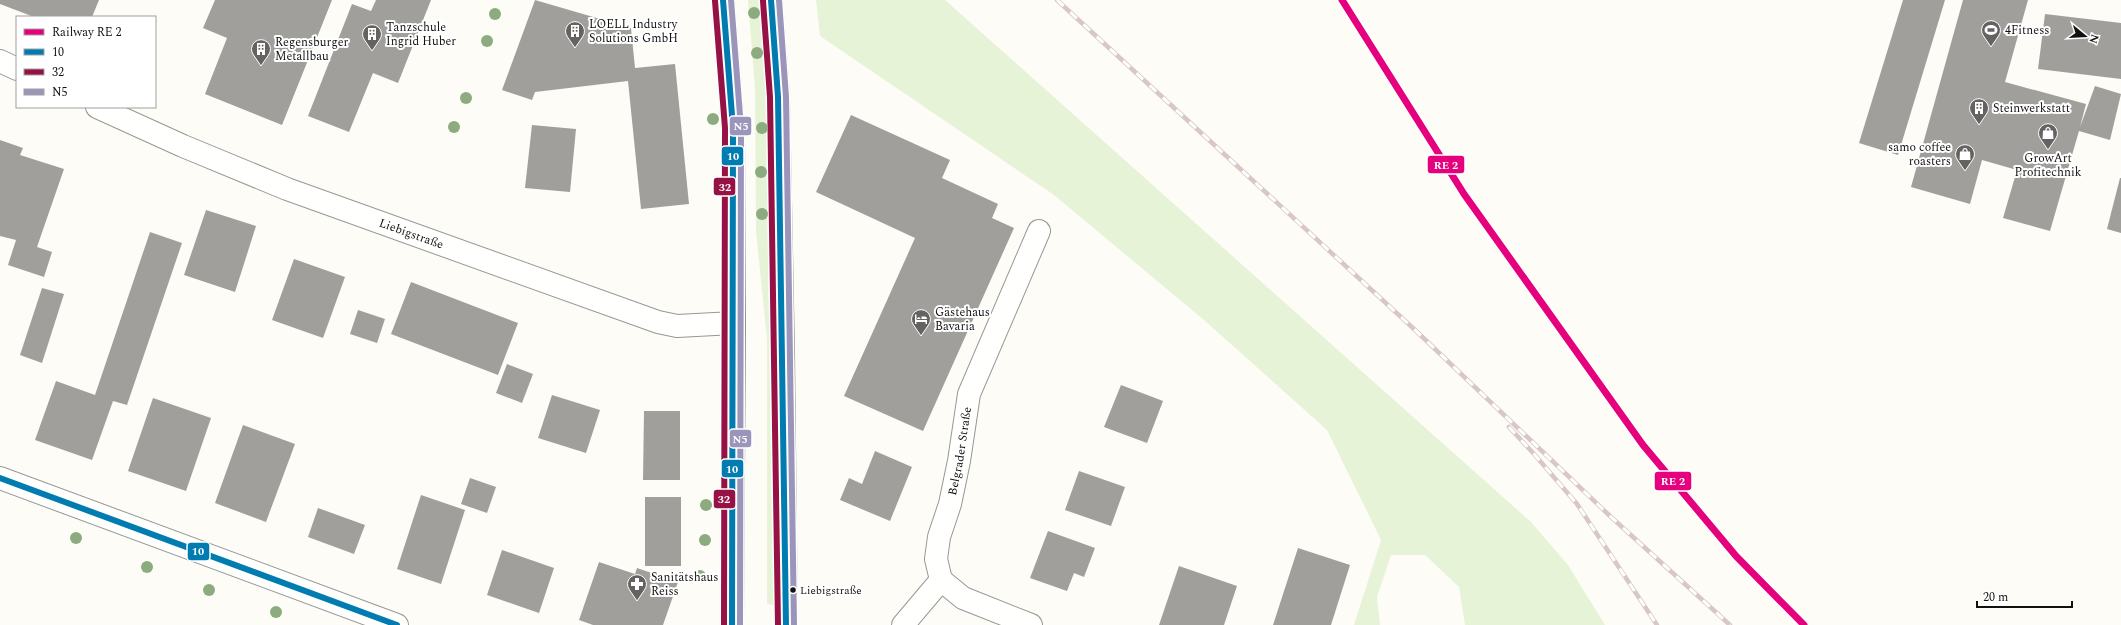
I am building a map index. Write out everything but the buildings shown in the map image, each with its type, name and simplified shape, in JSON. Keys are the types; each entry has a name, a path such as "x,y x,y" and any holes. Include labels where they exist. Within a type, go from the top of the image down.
{"main road":[{"path":"723,0 733,128 734,323 732,625"},
{"path":"771,0 778,113 786,625"}],"street":[{"path":"0,61 16,69"},
{"name":"Liebigstraße","path":"99,108 183,146 287,189 658,322 677,326 734,323"},
{"name":"Belgrader Straße","path":"941,580 936,559 939,537 950,504 960,461 969,394 1039,231"},
{"path":"0,478 396,625"},
{"path":"903,625 941,580 963,598 1031,625"}],"green space":[{"path":"748,0 760,0 768,120 773,341 775,605 767,604 767,339 756,231 755,88"},
{"path":"816,0 945,0 1531,522 1568,565 1605,625 1465,625 1459,587 1425,555 1391,555 1377,597 1380,625 1354,625 1381,540 1327,430 1204,320 1054,195 820,36"}],"railway":[{"path":"1057,0 1414,329 1611,517 1730,625"},
{"path":"1509,427 1577,504 1657,625"}],"transit line":[{"name":"10","path":"723,0 733,128 732,625"},
{"name":"N5","path":"731,0 741,128 740,625"},
{"name":"10","path":"771,0 778,97 786,625"},
{"name":"N5","path":"779,0 786,97 794,625"},
{"path":"1342,0 1464,194 1643,445 1736,556 1804,625"},
{"name":"32","path":"715,1 725,128 724,625"},
{"name":"32","path":"763,1 770,97 778,625"},
{"name":"10","path":"0,478 397,625"}],"place":[{"name":"4Fitness","path":"1991,47"},
{"name":"LOELL Industry Solutions GmbH","path":"575,48"},
{"name":"Tanzschule Ingrid Huber","path":"372,51"},
{"name":"Regensburger Metallbau","path":"261,66"},
{"name":"Steinwerkstatt","path":"1979,125"},
{"name":"GrowArt Profitechnik","path":"2048,150"},
{"name":"samo coffee roasters","path":"1965,171"},
{"name":"Gästehaus Bavaria","path":"921,336"},
{"name":"Liebigstraße","path":"793,590"},
{"name":"Sanitätshaus Reiss","path":"637,601"}]}
